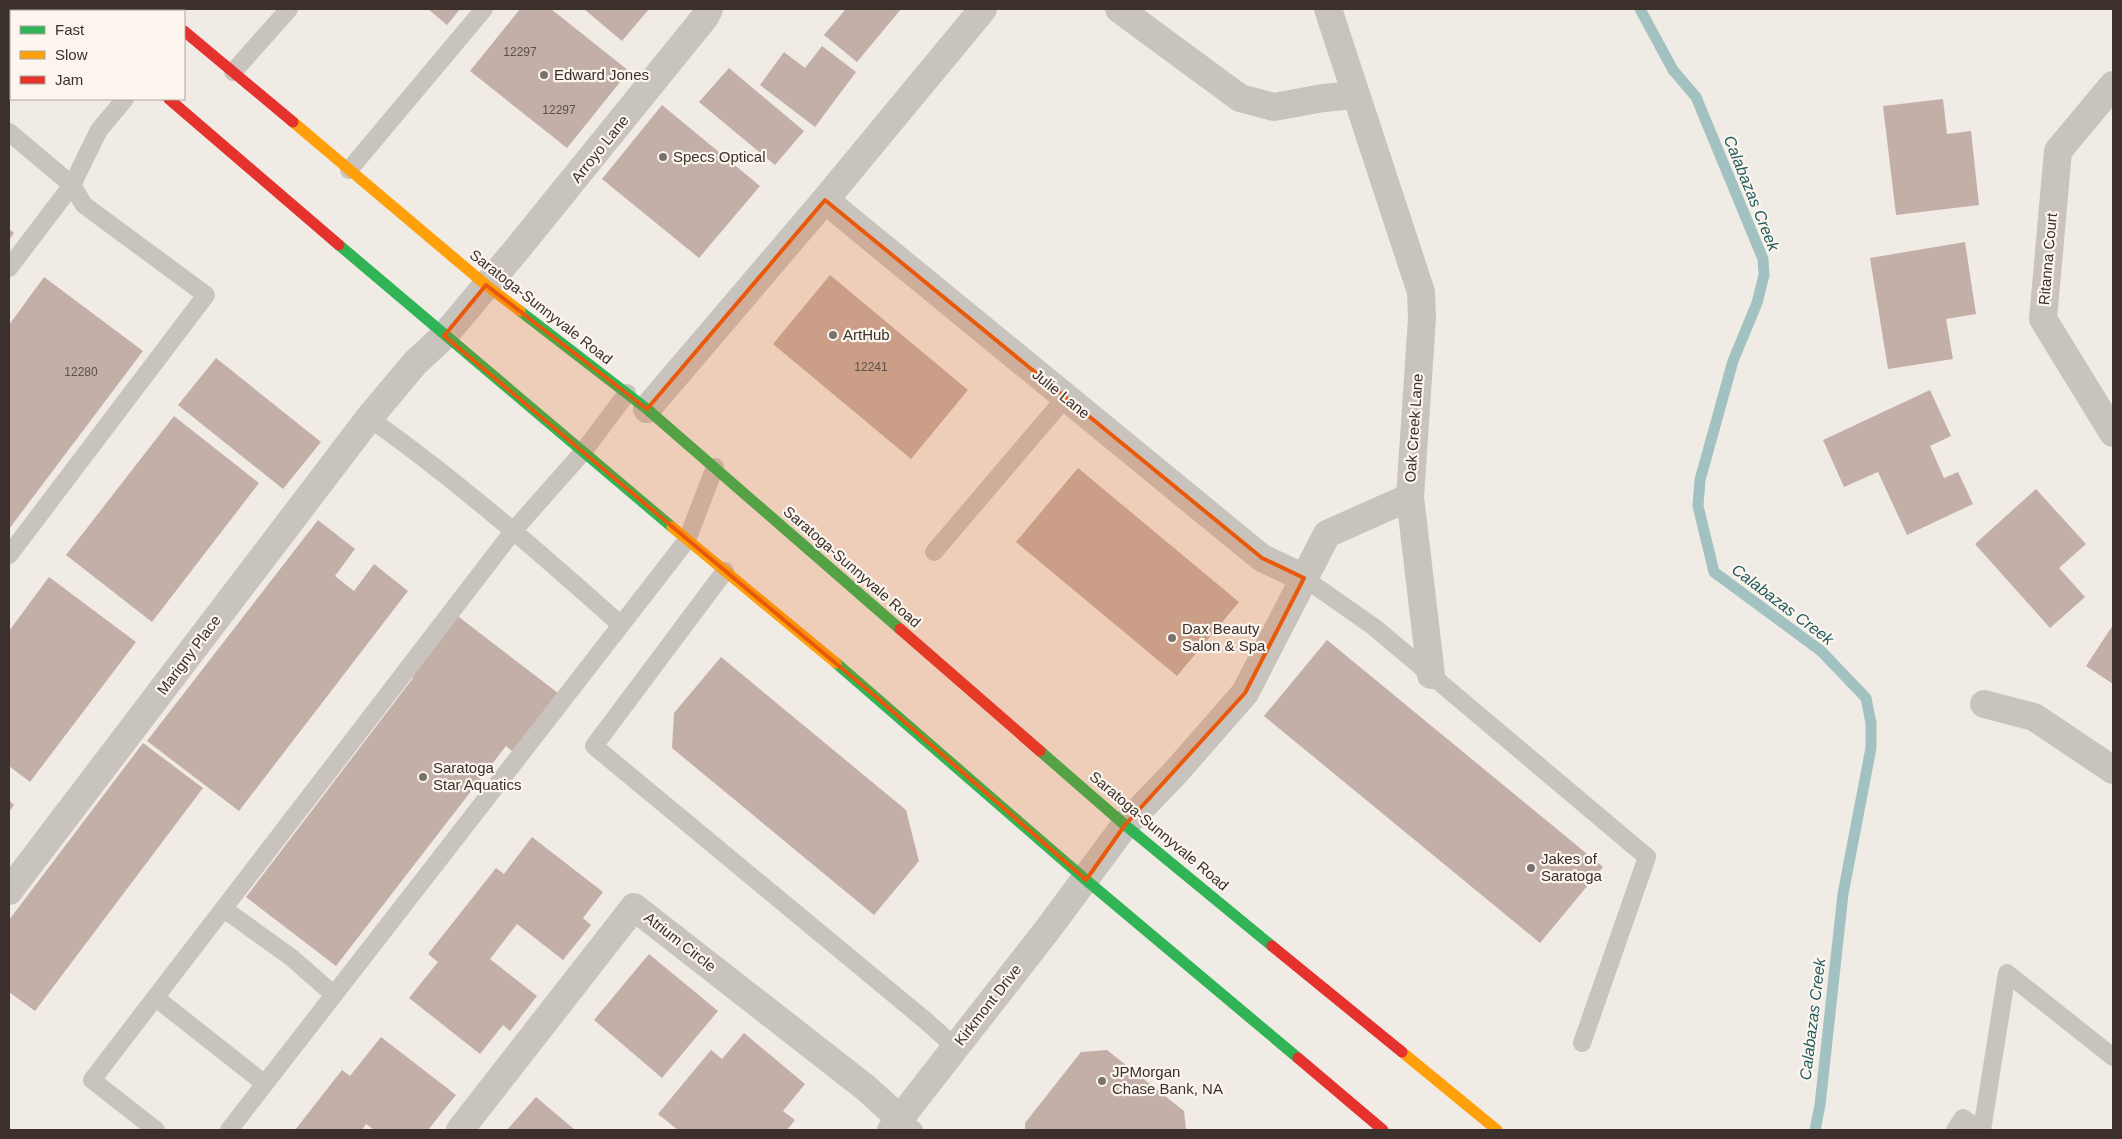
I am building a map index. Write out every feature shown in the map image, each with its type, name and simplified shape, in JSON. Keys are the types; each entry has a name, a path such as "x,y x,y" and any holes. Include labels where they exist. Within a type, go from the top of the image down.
{"main road":[{"name":"Saratoga-Sunnyvale Road","path":"185,32 486,285 637,401 1125,825 1497,1130"},
{"path":"169,100 444,336 876,696 1086,880 1383,1130"}],"street":[{"name":"Arroyo Lane","path":"444,336 530,235 642,97 709,9"},
{"path":"637,401 825,200 983,9"},
{"path":"1119,9 1240,98 1274,107 1323,98 1356,95"},
{"name":"Oak Creek Lane","path":"1086,880 1125,825 1176,773 1246,693 1327,534 1410,496 1422,318 1421,292 1328,9"},
{"name":"Ritanna Court","path":"2113,85 2058,151 2043,318 2113,433"},
{"name":"Julie Lane","path":"825,200 1262,558 1304,578"},
{"name":"Marigny Place","path":"9,892 369,418 415,363 444,336"},
{"path":"1410,496 1431,674"},
{"path":"1984,704 2034,716 2113,770"},
{"name":"Kirkmont Drive","path":"901,1126 955,1047 1086,880"},
{"name":"Atrium Circle","path":"460,1130 634,907 866,1088 901,1126"}],"lane":[{"path":"233,72 290,9"},
{"path":"349,170 484,9"},
{"path":"9,268 72,185 99,130 124,100"},
{"path":"9,132 72,185 84,205 206,295 9,555"},
{"path":"934,552 1066,397"},
{"path":"156,1130 92,1080 514,530 583,452 637,401"},
{"path":"369,418 413,449 514,530 621,624"},
{"path":"229,1130 687,540 715,468"},
{"path":"725,571 594,746 955,1047"},
{"path":"1304,578 1374,627 1647,857 1582,1042"},
{"path":"224,909 292,958 334,995"},
{"path":"1955,1130 1963,1118 1981,1130 2007,973 2113,1057"},
{"path":"156,998 265,1084"}],"highlighted area":[{"path":"825,200 1262,558 1304,578 1245,693 1125,825 1086,880 876,697 444,336 486,285 647,409"}],"building":[{"path":"428,9 460,9 447,25"},
{"path":"520,9 551,9 629,71 567,148 470,71"},
{"path":"584,9 649,9 622,41"},
{"path":"844,9 901,9 857,62 824,35"},
{"path":"822,46 856,72 815,127 760,85 784,52 805,68"},
{"path":"729,68 804,131 775,165 699,102"},
{"path":"1943,99 1947,134 1971,131 1979,205 1896,215 1883,106"},
{"path":"662,105 760,186 699,258 602,179"},
{"path":"9,229 14,233 9,240"},
{"path":"1965,242 1976,314 1946,319 1953,359 1888,369 1870,258"},
{"path":"830,275 968,390 911,459 773,344"},
{"path":"44,277 143,351 9,529 9,325"},
{"path":"216,358 321,442 283,489 178,405"},
{"path":"1930,390 1951,436 1930,446 1944,478 1958,472 1973,504 1907,535 1878,472 1844,487 1823,440"},
{"path":"174,416 259,483 152,622 66,555"},
{"path":"1078,468 1239,602 1177,676 1016,542"},
{"path":"2036,489 2086,544 2059,568 2085,597 2050,628 1975,544"},
{"path":"318,520 355,549 335,576 354,591 374,564 408,591 239,811 147,741"},
{"path":"49,577 136,642 30,782 9,766 9,631"},
{"path":"455,614 558,693 513,752 506,746 336,966 246,897 413,678 409,675"},
{"path":"2113,625 2113,684 2086,666"},
{"path":"1327,640 1603,867 1540,943 1264,716"},
{"path":"721,657 906,810 919,861 874,915 672,748 674,713"},
{"path":"143,743 203,788 35,1011 9,992 9,920"},
{"path":"9,800 14,805 9,812"},
{"path":"532,837 603,892 583,918 591,925 563,960 517,924 490,959 537,996 510,1031 503,1025 480,1054 409,998 438,962 428,954 496,868 504,874"},
{"path":"649,954 718,1011 662,1078 594,1020"},
{"path":"744,1033 805,1084 783,1111 795,1120 787,1130 678,1130 658,1114 711,1050 722,1059"},
{"path":"381,1037 456,1095 428,1130 374,1130 366,1124 362,1130 295,1130 342,1070 350,1076"},
{"name":"JPMorgan Chase Bank, NA","path":"1107,1050 1184,1111 1186,1130 1025,1130 1025,1123 1081,1052"},
{"path":"536,1097 575,1130 507,1130"}],"waterway":[{"name":"Calabazas Creek","path":"1640,9 1673,70 1696,97 1763,259 1764,275 1757,303 1733,361 1700,480 1698,506 1714,572 1821,651 1866,698 1871,723 1871,748 1843,894 1820,1105 1815,1130"}],"traffic: fast":[{"path":"339,245 672,527"},
{"path":"520,311 647,409 900,629"},
{"path":"836,663 1086,880 1298,1058"},
{"path":"1040,751 1125,825 1272,946"}],"traffic: slow":[{"path":"293,122 486,285 520,311"},
{"path":"672,527 836,663"},
{"path":"1402,1052 1497,1130"}],"traffic: jam":[{"path":"185,32 293,122"},
{"path":"170,100 339,245"},
{"path":"900,629 1040,751"},
{"path":"1272,946 1402,1052"},
{"path":"1298,1058 1383,1130"}],"place":[{"name":"Edward Jones","path":"544,75"},
{"name":"Specs Optical","path":"663,157"},
{"name":"ArtHub","path":"833,335"},
{"name":"Dax Beauty Salon & Spa","path":"1172,638"},
{"name":"Saratoga Star Aquatics","path":"423,777"},
{"name":"Jakes of Saratoga","path":"1531,868"},
{"name":"JPMorgan Chase Bank, NA","path":"1102,1081"}]}
